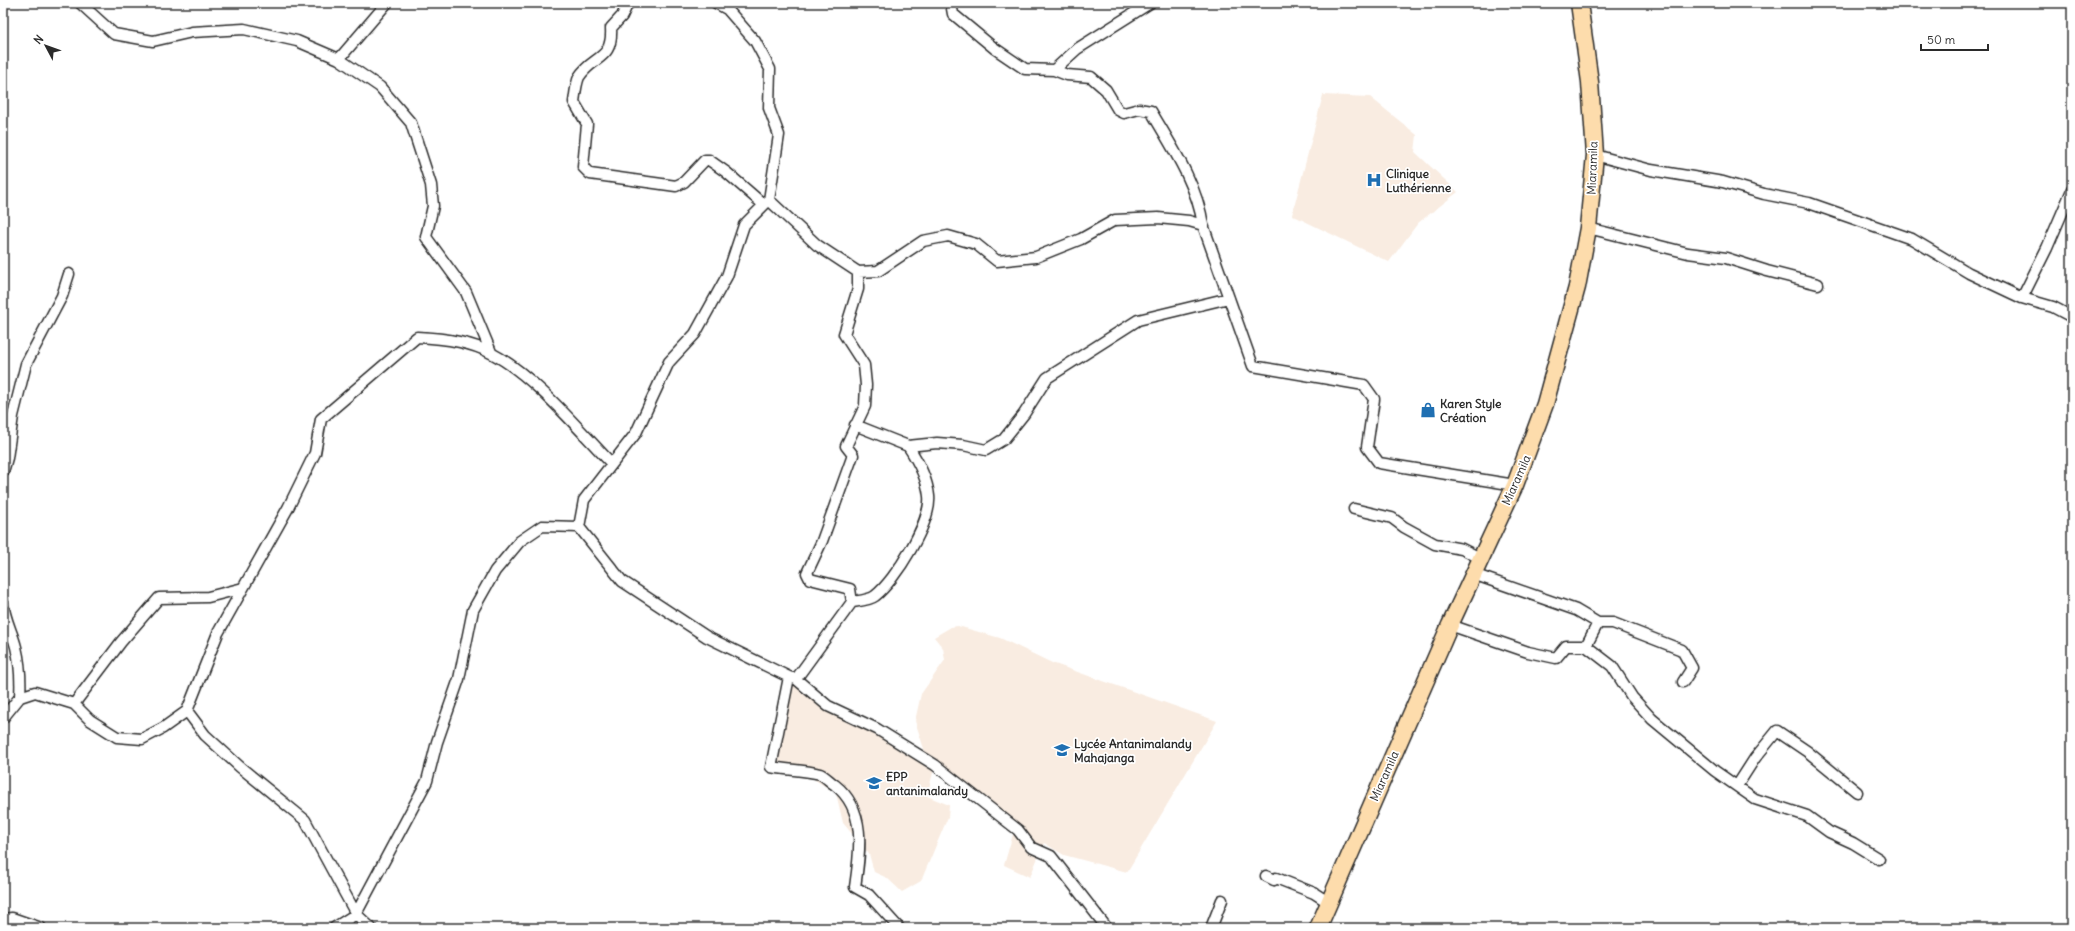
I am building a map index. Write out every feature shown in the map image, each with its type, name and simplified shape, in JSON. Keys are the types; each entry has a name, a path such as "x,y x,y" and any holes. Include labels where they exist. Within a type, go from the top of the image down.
{"main road":[{"name":"Miaramila","path":"1318,928 1328,902 1450,625 1515,485 1545,404 1577,287 1588,228 1595,155 1590,82 1579,3"}],"street":[{"path":"80,3 114,34 154,41 192,32 244,29 297,41 339,59 380,86 411,123 431,185 433,206 426,237 466,292 491,352"},
{"path":"339,59 387,3"},
{"path":"628,3 622,16 611,28 612,43 605,54 590,66 579,78 574,102 587,124 583,167 590,174 676,186 684,182 705,160 709,160 766,203 817,245 858,272 878,271 923,241 948,236 976,244 997,261 1036,258 1081,239 1115,220 1158,218 1189,221 1202,225"},
{"path":"716,3 728,6 755,41 770,69 769,108 779,135 766,203 744,225 723,283 695,334 669,362 636,433 584,500 579,527 622,581 707,637 792,678 828,706 877,728 935,765 1018,830 1031,847 1051,856 1107,928"},
{"path":"951,3 953,14 994,48 1025,69 1054,70 1067,75 1091,77 1106,90 1118,110 1124,114 1139,109 1151,111 1188,175 1192,191 1200,208 1202,225 1253,366 1364,385 1374,398 1367,446 1379,462 1515,485"},
{"path":"1054,70 1077,49 1150,3"},
{"path":"1595,155 1650,170 1723,182 1764,194 1809,203 1912,239 1969,273 2022,298 2053,307 2072,317"},
{"path":"2022,298 2047,248 2072,190"},
{"path":"1588,228 1688,253 1726,258 1767,271 1818,284"},
{"path":"852,602 850,589 810,579 807,573 822,541 833,505 848,472 853,455 846,446 865,406 864,365 844,334 858,289 858,272"},
{"path":"3,472 7,458 12,416 26,364 62,296 69,274"},
{"path":"855,425 908,446 937,443 964,445 986,450 1004,439 1024,414 1048,378 1138,320 1229,298"},
{"path":"3,718 20,697 35,692 74,704 90,720 117,737 142,739 163,728 187,711 218,633 288,508 315,453 321,419 417,337 448,338 491,352 532,382 612,464"},
{"path":"899,928 869,895 855,887 860,852 859,826 852,802 839,788 821,774 771,768 792,678 852,602 874,597 898,570 914,544 926,518 929,497 920,464 908,446"},
{"path":"1354,509 1392,518 1404,527 1435,544 1462,549 1480,558"},
{"path":"334,928 356,914 426,781 437,742 459,679 474,610 495,571 520,541 542,526 579,527"},
{"path":"1473,574 1576,610 1598,623 1614,623 1682,650 1692,668 1683,682"},
{"path":"74,704 120,642 159,598 208,597 243,588"},
{"path":"3,602 4,614 16,646 21,677 20,697"},
{"path":"1586,646 1598,623"},
{"path":"1450,625 1528,652 1556,658 1566,646 1586,646 1612,666 1632,697 1652,719 1715,771 1755,799 1807,816 1829,832 1853,842 1879,859"},
{"path":"187,711 205,735 240,767 305,820 330,863 356,914 371,928"},
{"path":"1737,786 1755,758 1777,731 1808,752 1857,792"},
{"path":"1266,876 1274,880 1276,878 1314,893 1328,902"},
{"path":"1211,928 1222,900"},
{"path":"3,919 12,918 41,928"}],"shaded area":[{"name":"Clinique Luthérienne","path":"1323,95 1370,97 1417,135 1415,152 1458,192 1418,223 1389,262 1292,215"},
{"name":"Lycée Antanimalandy Mahajanga","path":"958,626 1000,638 1052,663 1217,721 1127,872 1064,855 1044,843 1030,877 1004,865 1016,824 926,755 915,721 921,694 945,660 943,648 934,637 951,627"},
{"name":"EPP antanimalandy","path":"796,679 828,706 935,765 927,796 949,805 948,817 921,881 902,892 887,878 874,872 869,854 843,823 836,793 802,772 768,762 780,710"}],"place":[{"name":"Clinique Luthérienne","path":"1374,180"},
{"name":"Karen Style Création","path":"1428,410"},
{"name":"Lycée Antanimalandy Mahajanga","path":"1062,750"},
{"name":"EPP antanimalandy","path":"874,783"}]}
